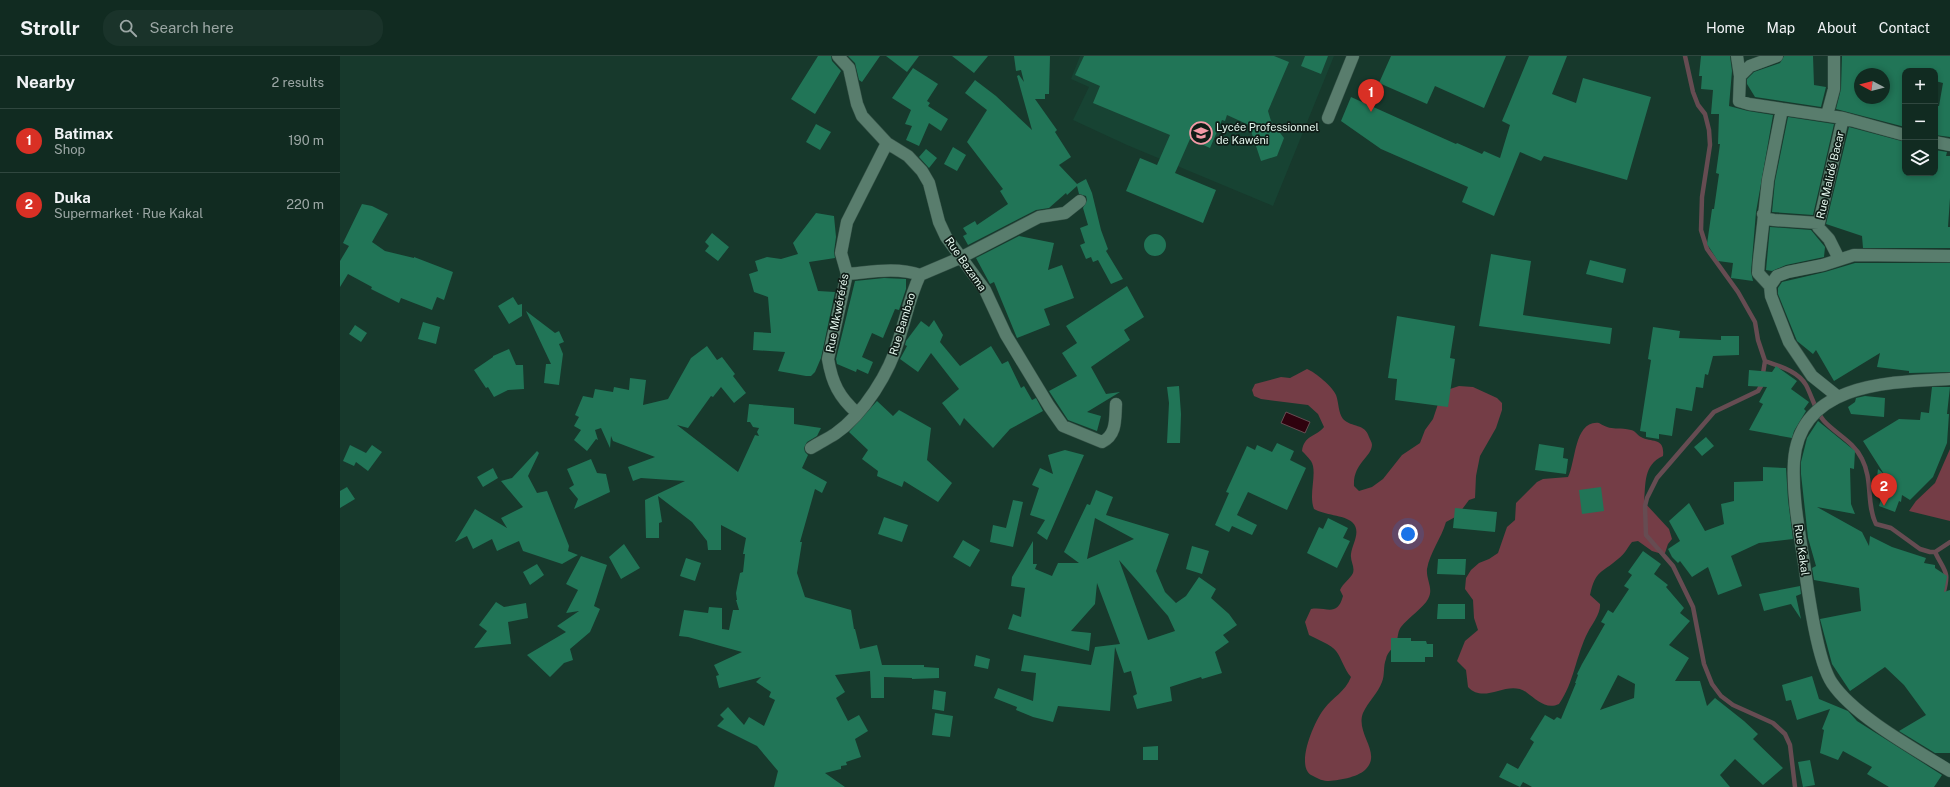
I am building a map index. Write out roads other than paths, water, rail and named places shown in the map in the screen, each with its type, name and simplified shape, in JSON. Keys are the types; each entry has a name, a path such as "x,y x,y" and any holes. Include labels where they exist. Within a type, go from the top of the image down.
{"street":[{"name":"Rue Bazama","path":"838,56 848,68 857,104 862,116 887,143 908,156 922,171 929,183 939,222 960,258 985,290 1006,335 1048,406 1063,426 1102,442 1109,439 1114,429 1116,404"},
{"path":"1328,118 1353,56"},
{"path":"1737,56 1740,76 1739,101 1843,118 1902,134"},
{"path":"1740,76 1750,66 1777,56"},
{"path":"1827,115 1834,89 1834,56"},
{"path":"1782,109 1763,214 1758,274 1770,286 1771,296 1789,342 1812,376 1837,396"},
{"name":"Rue Malidé Bacar","path":"1839,259 1829,239 1818,228 1843,118"},
{"name":"Rue Mkwérérés","path":"857,413 838,394 830,372 828,359 847,274 841,253 847,222 887,143"},
{"path":"1938,143 1950,145"},
{"path":"847,274 909,271 920,275 960,258 1039,217 1065,213 1080,201"},
{"path":"1763,214 1768,219 1819,224"},
{"path":"1770,286 1777,276 1788,272 1823,265 1854,255 1950,256"},
{"name":"Rue Bambao","path":"811,448 836,434 857,413 882,381 899,341 911,293 920,275"},
{"name":"Rue Kakal","path":"1950,379 1868,386 1837,396 1814,414 1798,441 1794,461 1795,487 1812,611 1824,666 1831,682 1844,697 1862,712 1904,742 1950,771"}],"waterway":[{"path":"1685,56 1693,92 1698,105 1705,114 1709,130 1710,145 1702,197 1701,230 1707,249 1738,292 1755,322 1758,340 1765,361 1761,386 1758,391 1714,412 1657,478 1647,498 1645,506 1646,535 1673,566 1693,607 1704,664 1712,684 1721,696 1733,705 1773,723 1785,734 1790,745 1795,787"},
{"path":"1765,361 1782,367 1803,380 1824,421 1850,443 1859,453 1867,475 1871,508 1876,524 1891,528 1920,549 1930,552 1935,552 1950,542"},
{"path":"1935,552 1944,568 1946,576 1943,595"}],"place":[{"name":"Batimax","path":"1371,112"},
{"name":"Lycée Professionnel de Kawéni","path":"1201,133"},
{"name":"Duka","path":"1884,506"}]}
